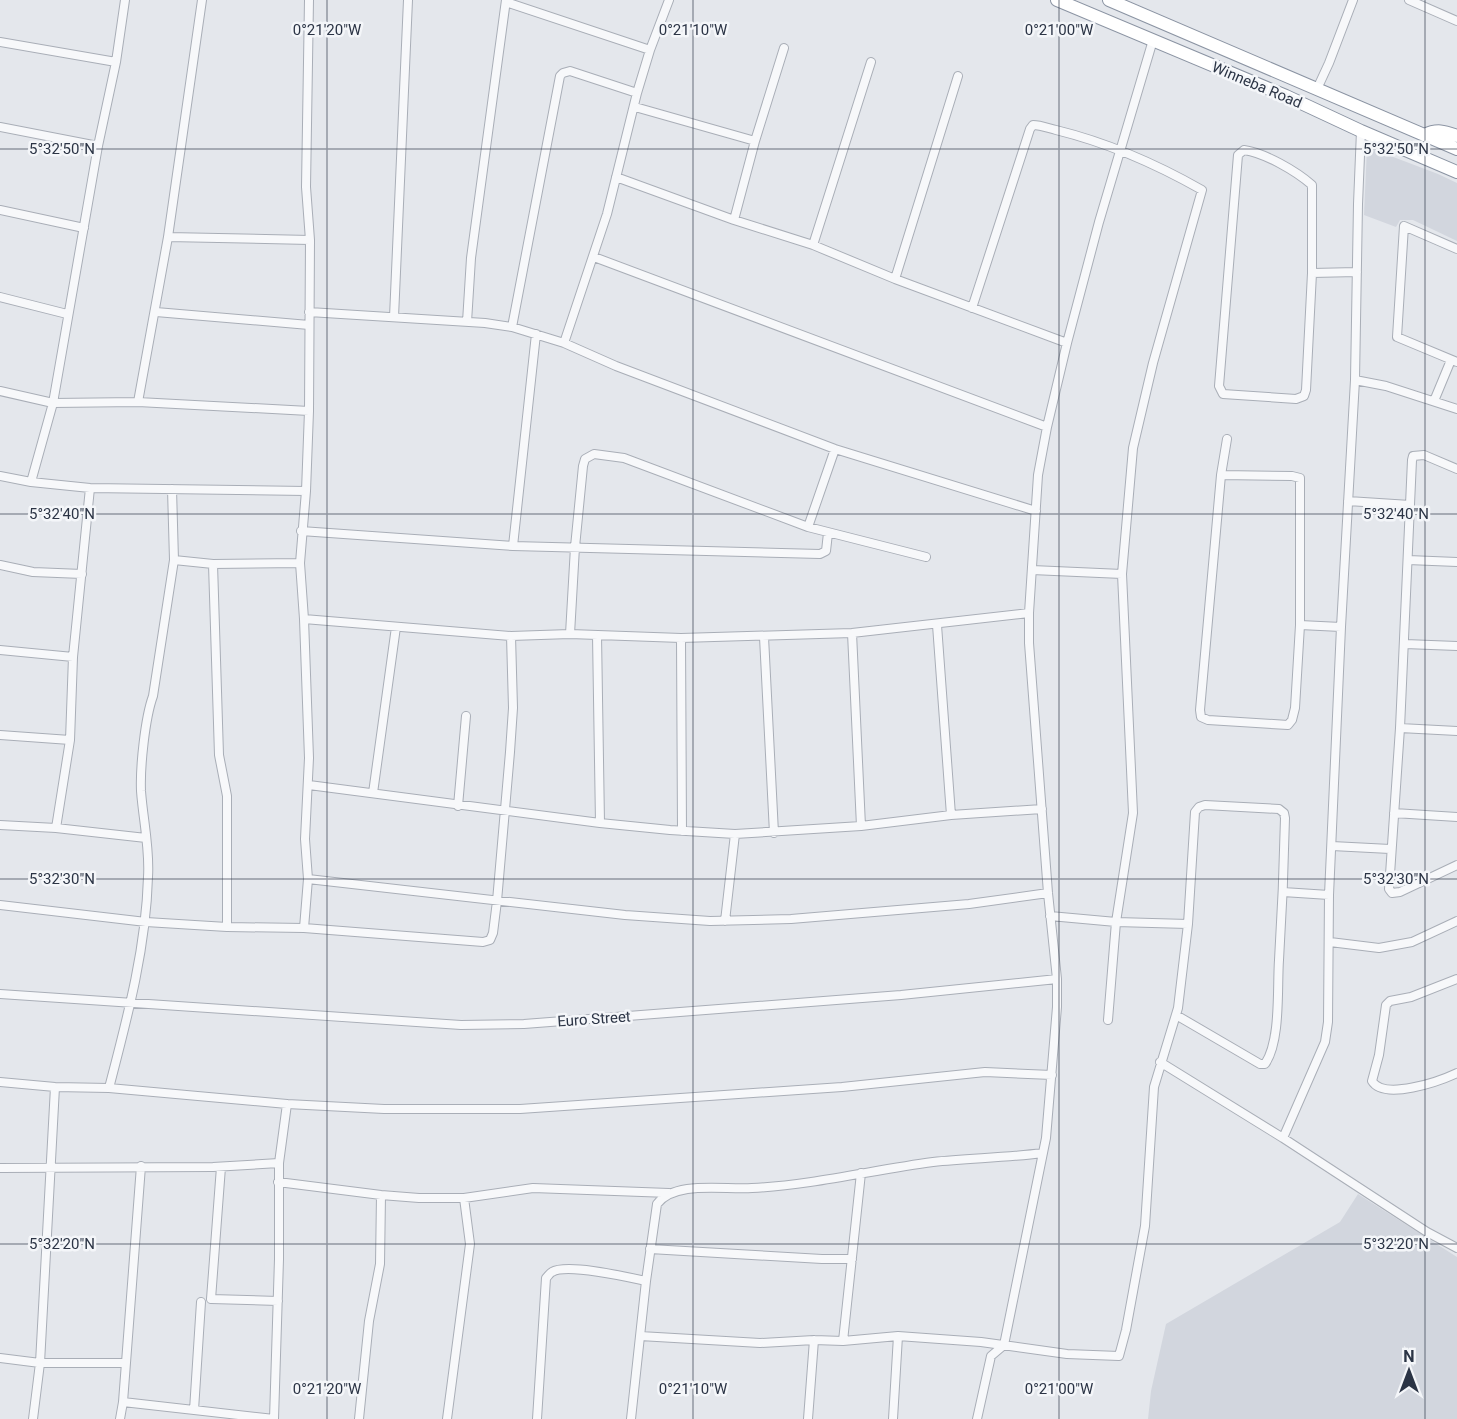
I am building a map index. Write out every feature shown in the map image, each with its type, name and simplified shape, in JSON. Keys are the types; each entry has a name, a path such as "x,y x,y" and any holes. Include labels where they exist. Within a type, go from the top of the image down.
{"highway":[{"name":"Winneba Road","path":"1057,0 1286,96 1457,172"},
{"name":"Winneba Road","path":"1109,0 1457,149"},
{"path":"1424,135 1442,130 1457,136"}],"street":[{"path":"31,482 52,403 98,146 116,62 125,0"},
{"path":"138,402 168,237 202,0"},
{"path":"304,928 308,879 305,838 309,785 300,563 309,411 310,240 306,187 309,0"},
{"path":"394,317 408,0"},
{"path":"564,343 594,257 650,50 669,0"},
{"path":"1317,89 1353,0"},
{"path":"1409,0 1457,21"},
{"path":"467,322 471,258 506,1 650,50"},
{"path":"977,1419 992,1356 1004,1345 1042,1153 1049,1114 1057,1007 1057,979 1048,893 1029,643 1038,475 1067,343 1153,40"},
{"path":"0,42 116,62"},
{"path":"734,220 755,141 784,48"},
{"path":"813,244 871,62"},
{"path":"512,327 560,76 570,71 637,93"},
{"path":"895,279 958,76"},
{"path":"634,107 755,141"},
{"path":"972,308 1033,125 1080,136 1184,180 1202,190 1133,448 1122,574 1133,813 1116,922 1108,1020"},
{"path":"0,127 98,146"},
{"path":"1283,1138 1325,1042 1329,999 1329,895 1355,380 1361,131"},
{"path":"1244,150 1254,152 1274,162 1303,177 1312,185 1312,273 1304,396 1296,399 1223,394 1219,386 1238,155 1244,150"},
{"path":"616,177 734,220 813,244 895,279 1067,343"},
{"path":"0,210 84,228"},
{"path":"1434,401 1454,361 1396,337 1404,226 1457,249"},
{"path":"168,237 310,240"},
{"path":"594,257 1047,427"},
{"path":"1312,273 1357,272"},
{"path":"0,297 67,314"},
{"path":"156,312 309,325"},
{"path":"309,312 512,327 564,343 616,366 835,449 1036,510"},
{"path":"513,546 536,334"},
{"path":"1355,380 1386,386 1457,409"},
{"path":"0,391 52,403 138,402 309,411"},
{"path":"1221,475 1300,478 1300,625 1295,708 1288,725 1208,720 1202,717 1200,710 1221,475 1227,439"},
{"path":"808,527 835,449"},
{"path":"570,634 583,466 585,459 594,454 624,458 808,527 926,557"},
{"path":"1457,469 1424,455 1413,456 1401,728 1390,849 1389,889 1392,893 1400,892 1457,866"},
{"path":"0,476 31,482 90,488 306,491"},
{"path":"56,828 70,740 73,657 90,488"},
{"path":"109,1088 131,1004 146,922 149,876 141,788 147,712 153,696 174,560 172,489"},
{"path":"1348,501 1410,505"},
{"path":"301,531 513,546 822,554 826,551 828,533"},
{"path":"174,560 213,564 300,563"},
{"path":"1408,560 1457,562"},
{"path":"213,564 219,755 227,796 227,927"},
{"path":"0,565 33,572 82,574"},
{"path":"1032,570 1122,574"},
{"path":"304,619 511,636 570,634 681,638 852,633 1029,613"},
{"path":"937,625 951,815"},
{"path":"1300,625 1341,627"},
{"path":"373,793 396,627"},
{"path":"852,633 861,826"},
{"path":"597,635 600,823"},
{"path":"0,905 146,922 227,927 304,928 483,942 490,940 493,933 513,708 511,636"},
{"path":"764,637 774,833"},
{"path":"681,638 682,831"},
{"path":"1405,644 1457,646"},
{"path":"0,650 73,657"},
{"path":"458,806 466,716"},
{"path":"1401,728 1457,731"},
{"path":"0,735 70,740"},
{"path":"309,785 600,823 735,834 861,826 951,815 1042,809"},
{"path":"640,1336 760,1343 843,1341 898,1336 1004,1345 1067,1354 1119,1356 1145,1226 1151,1145 1150,1116 1154,1088 1176,1015 1188,924 1195,812 1199,807 1205,805 1278,809 1284,813 1283,892 1274,1037 1269,1058 1265,1064 1251,1060 1176,1015"},
{"path":"1394,813 1457,817"},
{"path":"0,825 56,828 146,838"},
{"path":"725,921 735,834"},
{"path":"1332,846 1390,849"},
{"path":"308,879 625,915 725,921 815,917 969,904 1048,893"},
{"path":"1283,892 1329,895"},
{"path":"1050,916 1116,922 1188,924"},
{"path":"1330,942 1379,948 1412,942 1457,921"},
{"name":"Euro Street","path":"0,994 460,1025 524,1024 901,995 1057,979"},
{"path":"1457,979 1411,997 1390,1001 1386,1005 1379,1055 1372,1081 1382,1088 1414,1088 1439,1081 1457,1072"},
{"path":"1160,1062 1283,1138 1427,1232 1457,1248"},
{"path":"0,1082 55,1087 109,1088 287,1104 384,1109 520,1109 842,1087 985,1072 1052,1075"},
{"path":"33,1419 40,1363 55,1087"},
{"path":"123,1402 275,1419 278,1182 287,1104"},
{"path":"278,1182 381,1195 464,1198 533,1188 669,1193 680,1189 752,1188 799,1184 935,1162 1042,1153"},
{"path":"0,1168 221,1167 279,1162"},
{"path":"120,1419 141,1166"},
{"path":"221,1167 211,1299 278,1301"},
{"path":"843,1341 861,1173"},
{"path":"638,1419 632,1419 650,1249 657,1204 669,1193"},
{"path":"359,1419 369,1321 380,1264 381,1195"},
{"path":"447,1419 470,1244 464,1198"},
{"path":"650,1249 852,1259"},
{"path":"537,1419 546,1278 551,1272 560,1269 574,1269 646,1281"},
{"path":"194,1410 201,1302"},
{"path":"892,1419 898,1336"},
{"path":"808,1419 814,1340"},
{"path":"0,1358 40,1363 125,1363"}],"shaded area":[{"path":"1367,147 1457,183 1457,241 1413,220 1400,220 1396,227 1364,215"},
{"path":"1358,1194 1457,1257 1457,1419 1148,1419 1151,1391 1166,1324 1340,1222"}]}
